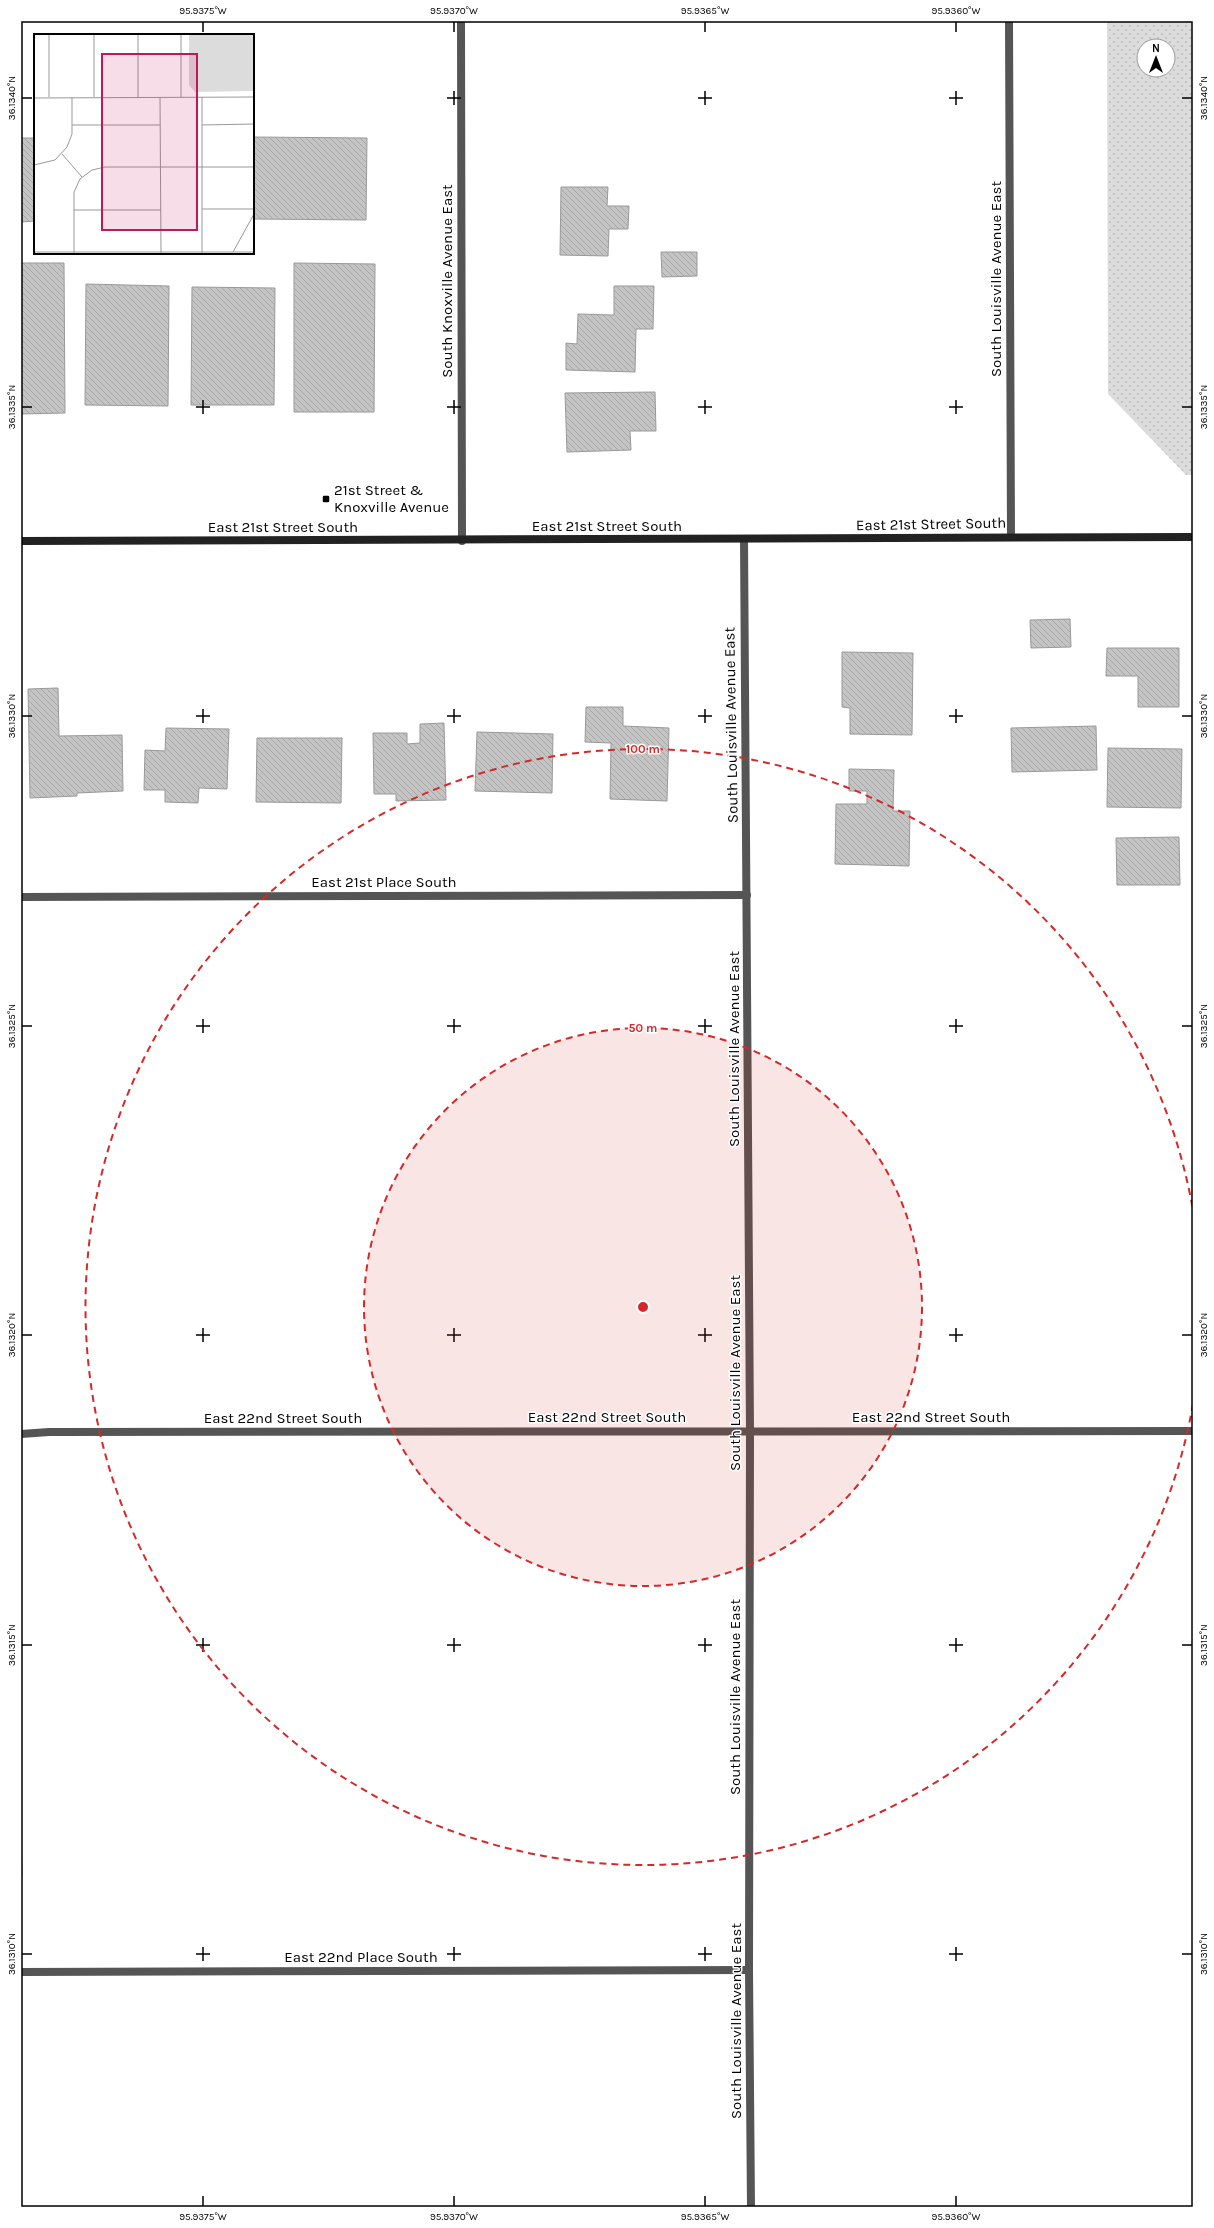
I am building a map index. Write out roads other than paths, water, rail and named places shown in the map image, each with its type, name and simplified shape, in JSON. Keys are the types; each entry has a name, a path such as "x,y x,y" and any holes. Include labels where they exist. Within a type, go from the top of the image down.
{"main road":[{"name":"East 21st Street South","path":"21,541 462,541 1193,536"}],"street":[{"name":"South Knoxville Avenue East","path":"461,21 462,541"},
{"name":"South Louisville Avenue East","path":"1009,21 1011,537"},
{"name":"South Louisville Avenue East","path":"744,539 750,1431 749,1970 752,2207"},
{"name":"East 21st Place South","path":"21,897 747,895"},
{"name":"East 22nd Street South","path":"21,1434 49,1432 1193,1431"},
{"name":"East 22nd Place South","path":"21,1972 749,1970"}],"place":[{"name":"21st Street & Knoxville Avenue","path":"326,499"}]}
